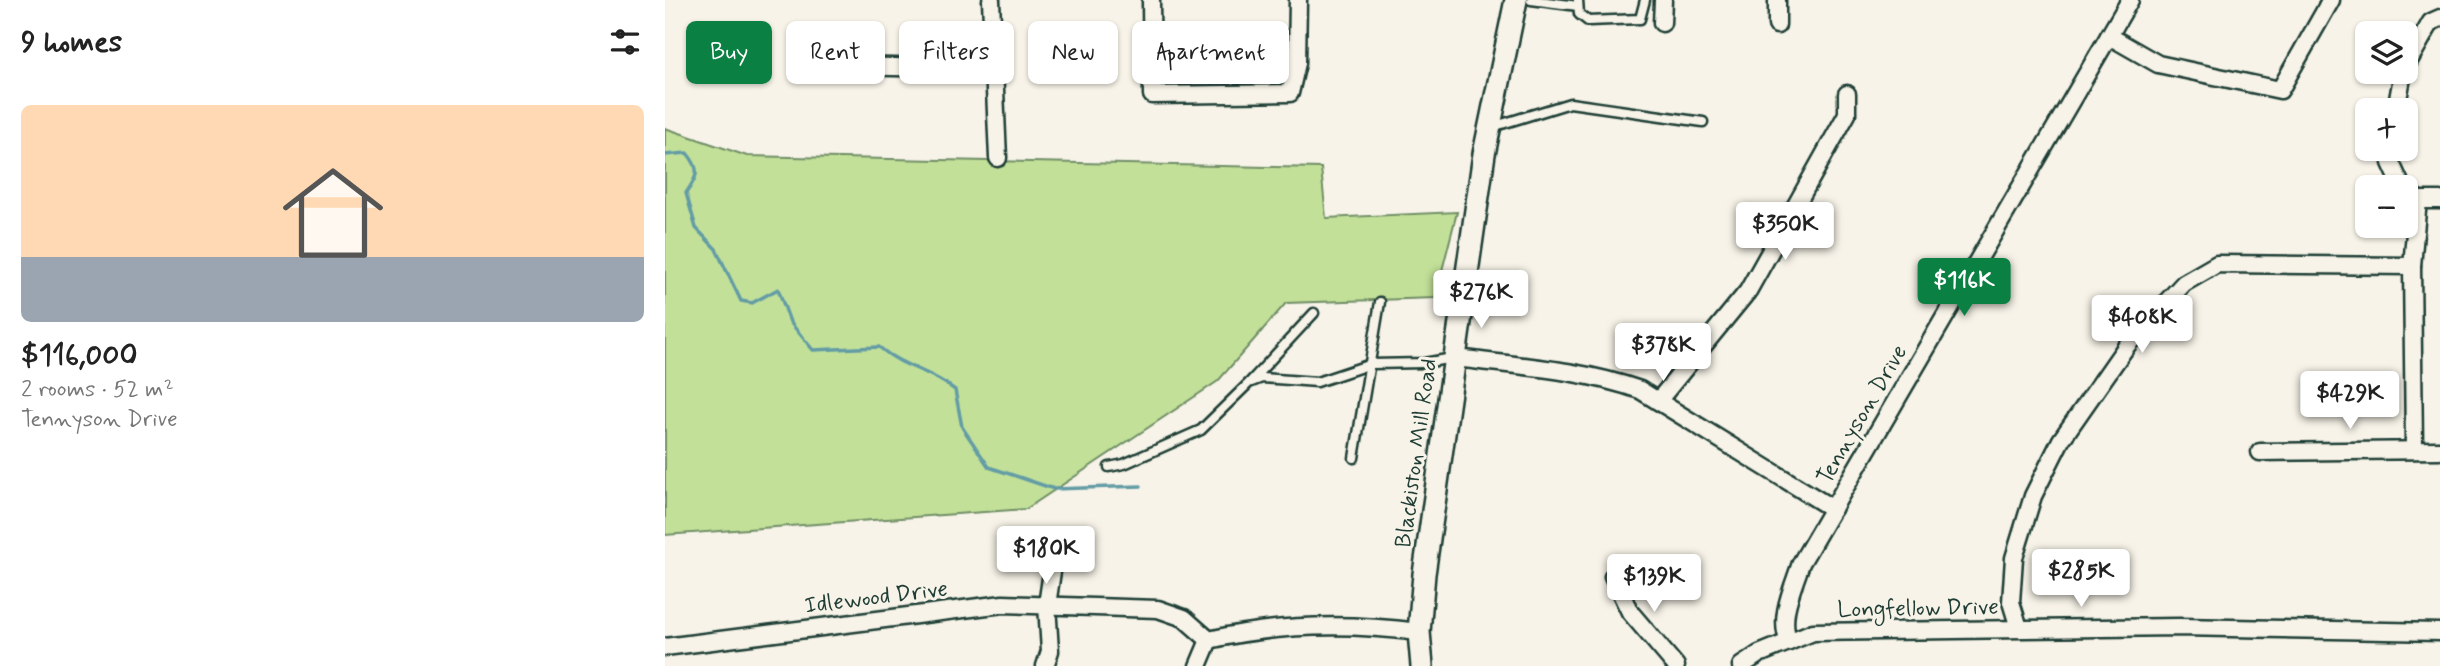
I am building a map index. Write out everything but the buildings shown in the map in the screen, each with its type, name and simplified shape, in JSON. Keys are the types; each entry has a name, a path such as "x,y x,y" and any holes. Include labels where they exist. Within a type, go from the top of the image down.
{"main road":[{"name":"Blackiston Mill Road","path":"1422,666 1419,632 1424,574 1489,127 1515,0"}],"street":[{"path":"991,0 991,21"},
{"path":"1151,0 1152,96 1290,93 1297,63 1298,0"},
{"path":"1662,23 1663,0"},
{"path":"1777,0 1777,25"},
{"name":"Tennyson Drive","path":"1789,642 1783,630 1801,563 2130,0"},
{"path":"2109,36 2158,64 2191,74 2280,90 2331,0"},
{"path":"2418,45 2431,22 2440,18"},
{"path":"993,84 998,158"},
{"path":"1658,401 1748,291 1847,114 1847,94"},
{"path":"2418,195 2440,200"},
{"path":"2411,238 2414,448"},
{"path":"2019,628 2011,601 2014,558 2033,496 2061,440 2128,344 2184,283 2217,264 2412,266"},
{"path":"1456,358 1615,381 1640,390 1833,509"},
{"path":"2260,452 2414,448 2440,450"},
{"path":"1045,666 1050,651 1048,605 1057,538"},
{"path":"1613,576 1630,612 1676,666"},
{"name":"Idlewood Drive","path":"665,647 1003,604 1157,608 1184,618 1209,640"},
{"path":"1198,666 1209,640 1254,629 1372,626 1419,632"},
{"name":"Longfellow Drive","path":"1741,666 1759,654 1813,632 2019,628 2440,632"}],"lane":[{"path":"1531,0 1578,3 1579,13 1588,21 1636,21 1643,16 1645,0"},
{"path":"1489,127 1502,126 1570,103 1703,121"},
{"path":"1354,458 1380,302"},
{"path":"1108,467 1124,464 1201,430 1314,313"},
{"path":"1249,383 1262,378 1317,382 1371,364 1425,363 1456,358"}],"green space":[{"path":"665,128 747,156 1321,168 1326,218 1457,212 1435,298 1286,303 1218,381 1026,509 665,535"}],"waterway":[{"path":"665,155 687,153 694,164 695,177 686,193 696,228 716,249 741,301 752,303 778,289 790,322 813,350 879,347 898,360 945,383 955,390 962,427 989,467 1054,489 1141,486"}]}
